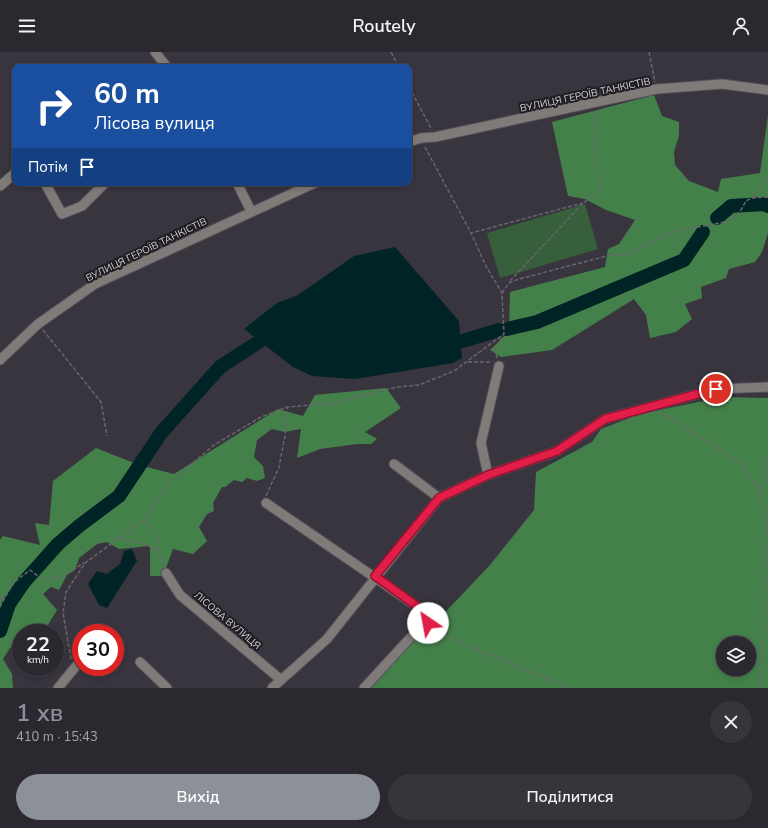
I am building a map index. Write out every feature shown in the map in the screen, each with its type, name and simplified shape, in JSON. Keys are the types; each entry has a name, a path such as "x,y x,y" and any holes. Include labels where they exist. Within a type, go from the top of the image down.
{"street":[{"path":"155,52 165,64"},
{"name":"ВУЛИЦЯ ГЕРОЇВ ТАНКІСТІВ","path":"412,141 657,90 722,84 768,90"},
{"path":"0,186 12,176"},
{"path":"47,186 62,214 82,206 102,186"},
{"path":"238,186 251,211"},
{"name":"ВУЛИЦЯ ГЕРОЇВ ТАНКІСТІВ","path":"0,360 38,324 95,284 308,186"},
{"path":"488,475 482,444 499,366"},
{"path":"272,688 280,679 327,639 375,576 439,498 488,475 557,451 605,419 716,389 768,387"},
{"path":"394,464 439,498"},
{"path":"266,503 375,576 428,614 428,623 410,638 364,688"},
{"name":"ЛІСОВА ВУЛИЦЯ","path":"166,573 180,595 280,679"},
{"path":"140,662 167,688"},
{"path":"58,688 72,669"}],"path":[{"path":"391,52 397,64"},
{"path":"649,52 657,90"},
{"path":"412,93 435,137"},
{"path":"502,293 509,283 583,203 598,193 602,185 597,176 596,166 595,104"},
{"path":"421,138 471,233 486,266 502,293 504,334 495,350 498,361 466,362"},
{"path":"752,198 768,177"},
{"path":"509,283 614,254 625,255 673,232 730,221 741,210 746,201 752,198 768,196"},
{"path":"471,233 583,203"},
{"path":"38,324 101,402 107,436"},
{"path":"0,608 13,583 30,570 42,579 58,578 85,563 146,519 168,484 183,470 214,445 261,417 287,407 334,403 397,386 419,385 454,371 504,334"},
{"path":"652,406 742,464 761,493"},
{"path":"266,503 266,497 279,467 285,436 287,407"},
{"path":"768,458 761,493 768,536"},
{"path":"146,519 158,539 160,554 166,573"},
{"path":"120,538 141,543 155,549 160,554"},
{"path":"761,688 764,554 768,543"},
{"path":"72,663 62,613 66,592 85,563"},
{"path":"0,598 5,599"},
{"path":"428,623 448,637 569,688"}],"green space":[{"path":"654,95 662,116 679,122 679,136 674,152 675,165 689,181 718,192 721,179 760,173 768,115 768,233 762,252 755,262 729,269 726,278 701,287 702,298 685,304 692,319 676,332 650,338 646,315 634,299 552,350 501,357 490,350 509,332 510,292 605,267 608,249 619,244 635,220 606,210 585,199 568,196 552,122"},
{"path":"585,204 598,249 500,278 487,233"},
{"path":"386,388 401,408 365,432 377,439 371,444 357,444 320,449 297,458 301,429 285,432 272,429 257,440 254,457 263,466 265,478 257,481 247,478 242,482 234,480 225,487 222,487 213,503 214,511 207,514 199,527 207,541 193,554 173,549 163,576 150,576 150,546 119,549 107,542 97,544 79,558 75,570 67,575 59,590 51,587 43,594 57,610 48,624 12,624 12,647 3,659 12,674 13,688 0,688 0,540 3,536 40,545 35,523 49,525 53,481 96,448 139,465 174,474 278,409 303,416 315,395"},
{"path":"723,397 768,398 768,688 368,688 404,645 435,623 490,565 534,510 536,472 592,442 601,429 640,414"}],"shaded area":[{"path":"395,247 459,321 462,358 453,363 355,379 312,376 293,367 244,329 277,303 298,295 354,256"},
{"path":"132,549 137,561 107,608 99,605 88,584 97,571 107,574 120,564 124,551"}],"waterway":[{"path":"717,218 731,206 764,204 768,206"},
{"path":"507,329 537,322 684,260 703,232"},
{"path":"444,336 456,343 499,330"},
{"path":"0,631 9,604 24,582 58,544 119,496 161,433 220,367 271,334 276,333"}],"route":[{"path":"428,623 428,614 375,576 439,498 488,475 557,451 605,419 716,389"}]}
